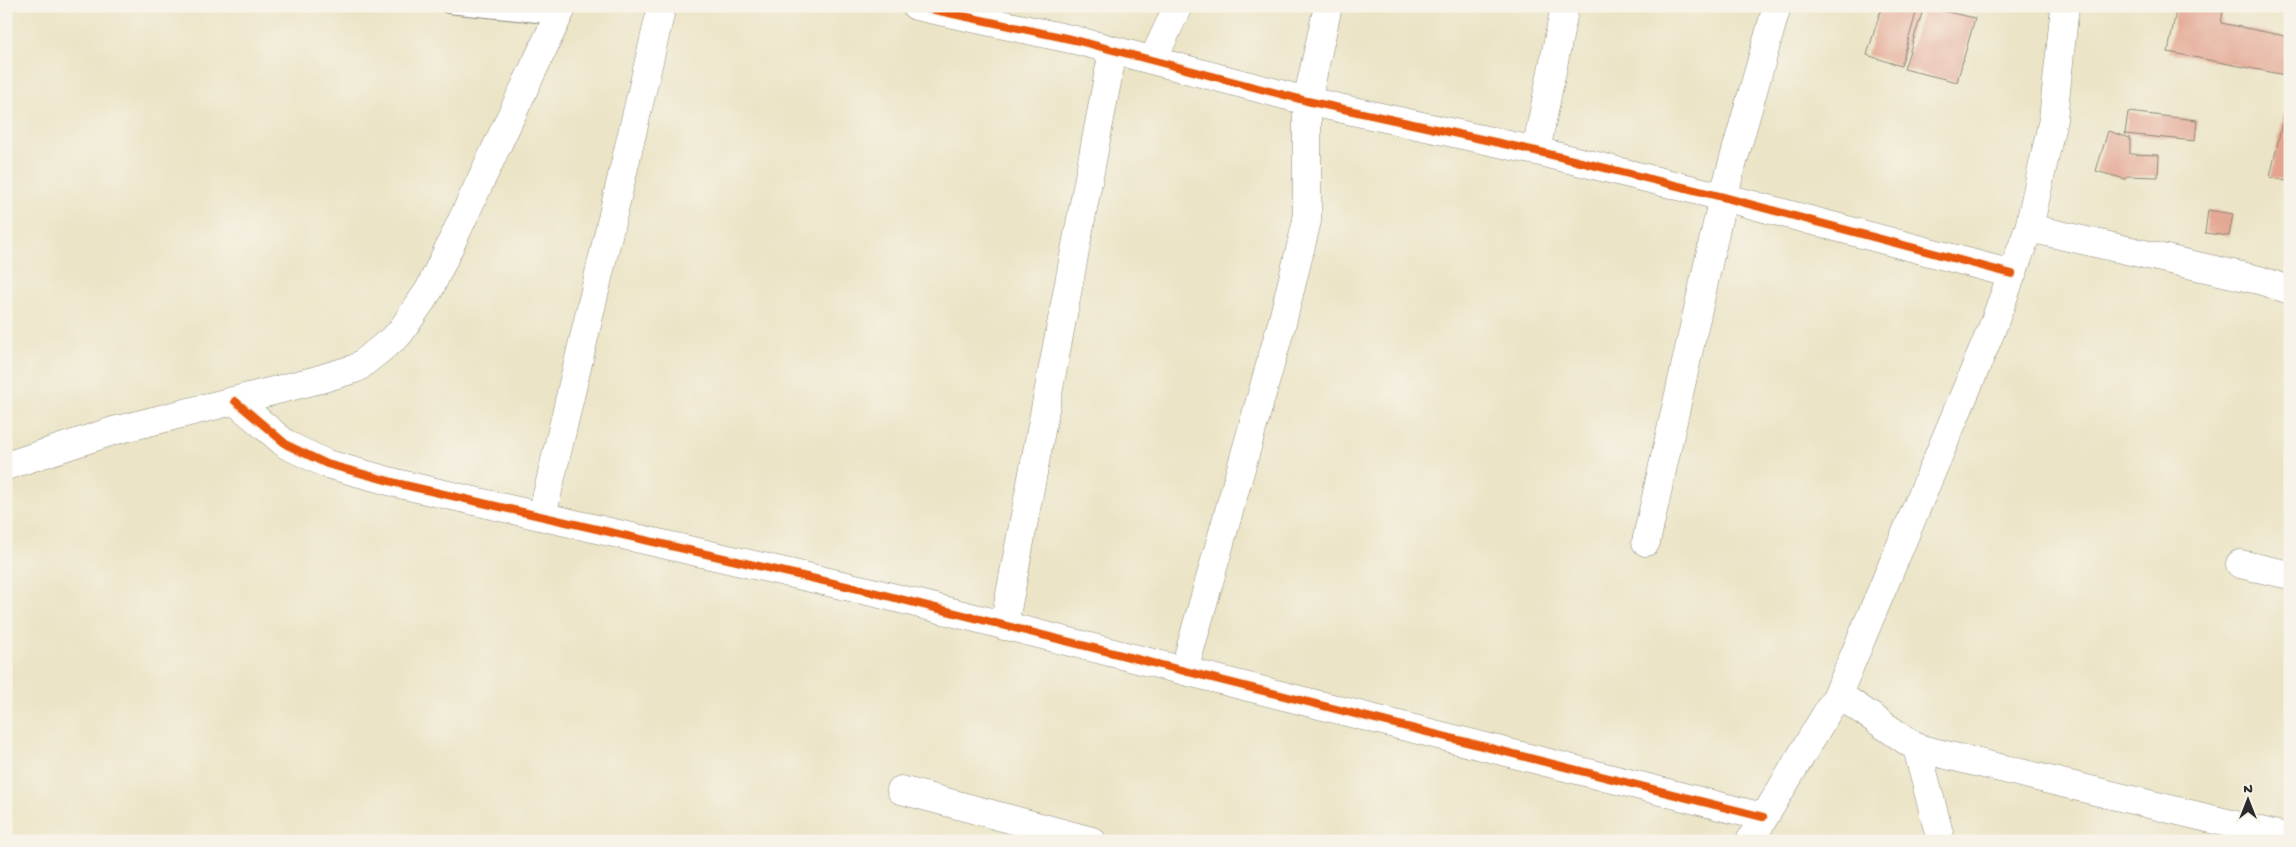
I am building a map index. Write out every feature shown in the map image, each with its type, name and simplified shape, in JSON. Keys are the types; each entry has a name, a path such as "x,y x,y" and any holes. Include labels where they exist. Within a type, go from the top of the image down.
{"street":[{"path":"542,516 662,6"},
{"path":"916,6 1113,50 1307,101 1536,151 1723,197 2012,274"},
{"path":"1153,60 1178,6"},
{"path":"1184,671 1282,319 1307,221 1307,101 1328,6"},
{"path":"1536,151 1565,6"},
{"path":"1646,542 1723,197 1777,6"},
{"path":"1750,841 1838,694 1987,340 2012,274 2029,228 2053,118 2065,6"},
{"path":"6,466 113,431 357,368 399,334 429,290 527,86 560,12"},
{"path":"1004,626 1113,50"},
{"path":"2029,228 2259,280 2290,290"},
{"path":"235,401 287,445 328,464 400,484 872,592 1763,817"},
{"path":"2240,564 2290,575"},
{"path":"1838,694 1917,748 2290,838"},
{"path":"1917,748 1941,841"},
{"path":"901,790 1092,841"}],"lane":[{"path":"448,6 560,12"}],"building":[{"path":"1882,6 1918,6 1901,66 1867,55"},
{"path":"2177,6 2224,6 2221,23 2290,37 2290,76 2168,52"},
{"path":"1924,7 1975,18 1957,82 1904,69"},
{"path":"2286,106 2290,107 2290,182 2270,177"},
{"path":"2128,112 2197,120 2195,141 2125,134"},
{"path":"2108,131 2130,138 2130,154 2159,155 2158,177 2127,176 2125,179 2096,171"},
{"path":"2208,210 2233,214 2229,236 2205,233"}],"cycle path":[{"path":"916,6 1075,40 1307,101 1536,151 1723,197 2012,274"},
{"path":"235,401 287,445 327,464 400,484 872,592 1763,817"}]}
